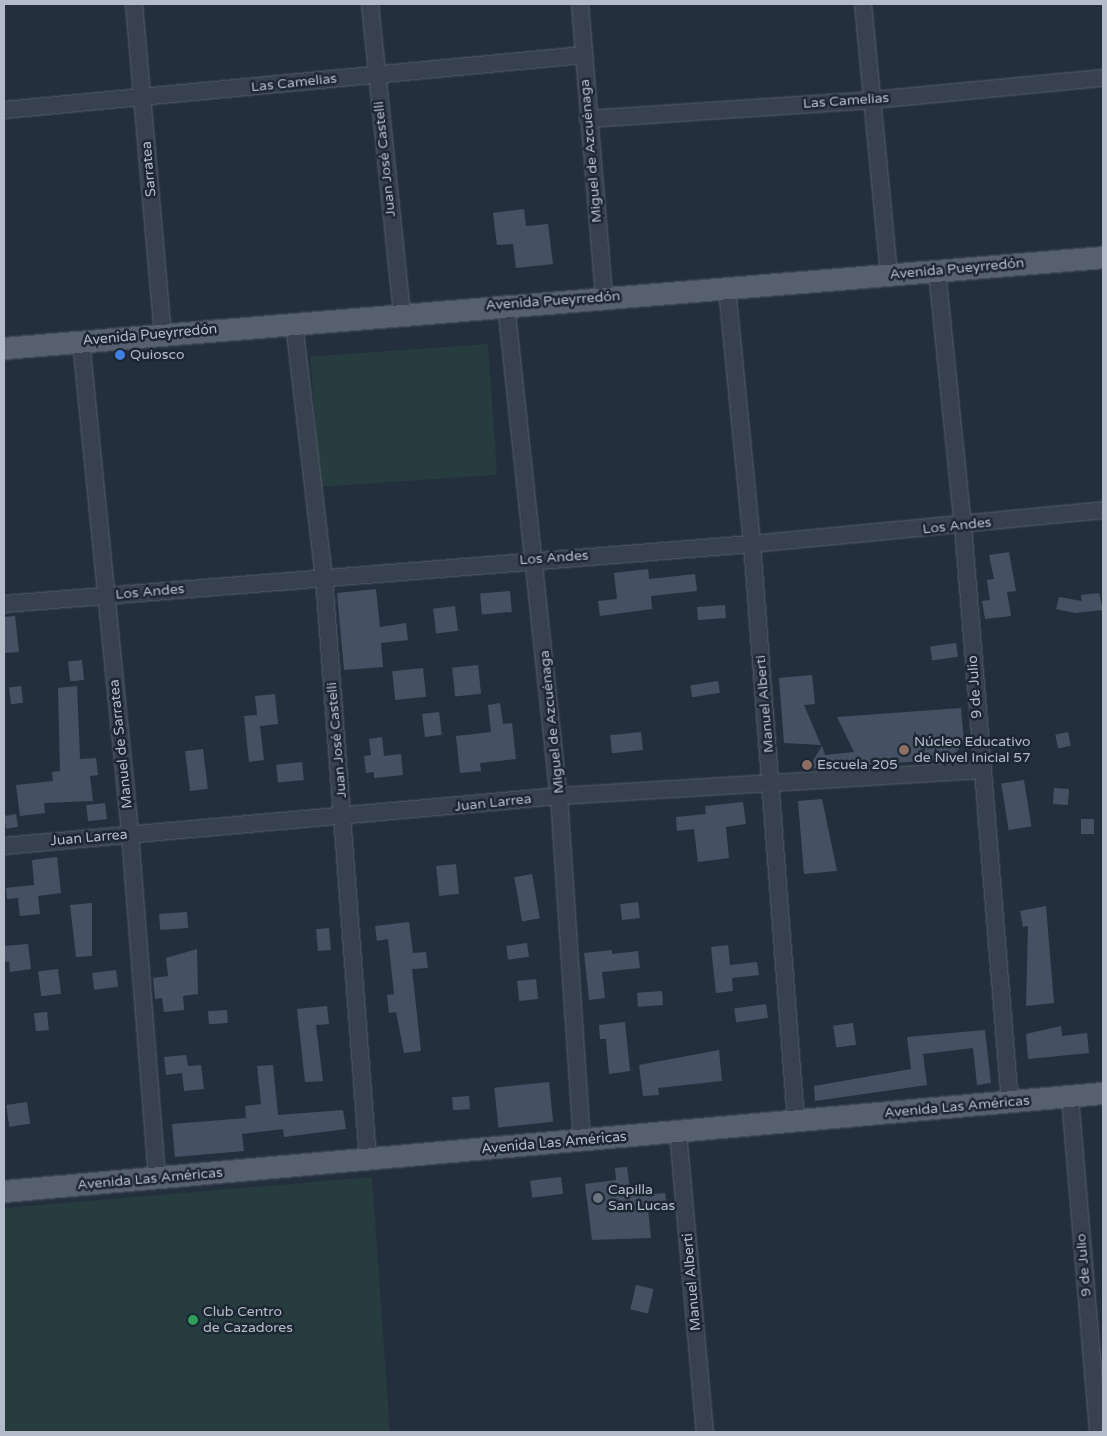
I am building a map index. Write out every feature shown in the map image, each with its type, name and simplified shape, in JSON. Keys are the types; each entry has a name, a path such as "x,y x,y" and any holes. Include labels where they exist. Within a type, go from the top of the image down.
{"main road":[{"name":"Avenida Pueyrredón","path":"4,348 402,315 506,304 604,298 1103,257"},
{"name":"Avenida Las Américas","path":"4,1192 1103,1094"}],"street":[{"name":"Sarratea","path":"134,4 163,334"},
{"name":"Juan José Castelli","path":"370,4 402,315"},
{"name":"Miguel de Azcuénaga","path":"580,4 604,298"},
{"path":"863,4 889,274"},
{"name":"Las Camelias","path":"4,110 142,99 376,74 584,55"},
{"name":"Las Camelias","path":"588,119 873,100 1103,78"},
{"name":"9 de Julio","path":"937,271 963,526 1010,1102"},
{"name":"Manuel Alberti","path":"727,288 752,544 772,783 796,1121"},
{"name":"Miguel de Azcuénaga","path":"506,304 535,559 559,796 582,1140"},
{"name":"Juan José Castelli","path":"294,323 324,578 368,1159"},
{"name":"Manuel de Sarratea","path":"81,341 130,834 157,1178"},
{"name":"Los Andes","path":"4,604 535,559 752,544 963,526 1103,510"},
{"name":"Juan Larrea","path":"4,846 130,834 343,818 559,796 982,770"},
{"name":"9 de Julio","path":"1070,1097 1099,1424"},
{"name":"Manuel Alberti","path":"678,1132 705,1432"}],"green space":[{"path":"488,344 497,475 320,487 310,356"},
{"name":"Club Centro de Cazadores","path":"372,1177 390,1432 4,1432 4,1208"}],"building":[{"path":"524,209 526,226 548,224 553,264 516,268 513,244 497,245 493,213"},
{"path":"1009,552 1016,591 1007,592 1011,616 985,619 982,601 990,600 987,580 994,579 989,555"},
{"path":"648,569 649,579 695,574 697,591 651,596 652,609 600,616 598,601 617,599 614,573"},
{"path":"376,589 380,627 406,623 408,640 381,643 383,667 344,670 337,593"},
{"path":"510,591 512,612 482,615 480,594"},
{"path":"1099,593 1103,610 1075,613 1056,609 1059,597 1082,601 1081,595"},
{"path":"725,605 726,618 698,620 697,607"},
{"path":"455,606 458,631 436,633 433,609"},
{"path":"15,616 19,652 5,653 4,617"},
{"path":"956,643 958,657 932,660 930,647"},
{"path":"82,660 84,680 70,681 68,661"},
{"path":"478,665 481,694 455,697 452,668"},
{"path":"423,668 426,697 395,700 392,671"},
{"path":"812,675 815,704 804,705 821,745 784,743 779,678"},
{"path":"718,681 720,693 692,697 690,685"},
{"path":"21,686 23,703 11,704 9,687"},
{"path":"77,686 80,759 96,758 98,775 90,776 93,801 44,803 45,813 20,816 16,785 53,781 52,772 60,771 58,688"},
{"path":"275,694 278,724 260,726 264,760 249,762 244,716 257,715 255,696"},
{"path":"500,703 503,724 512,723 516,759 480,763 481,771 460,773 456,736 491,732 488,705"},
{"path":"961,708 964,742 951,759 808,769 822,746 825,755 854,752 837,717"},
{"path":"439,712 442,735 425,737 422,714"},
{"path":"641,732 643,750 612,753 610,735"},
{"path":"1068,732 1071,746 1058,748 1055,735"},
{"path":"382,737 384,756 401,754 403,775 374,778 374,772 366,773 364,756 371,755 369,739"},
{"path":"203,749 208,789 190,791 185,751"},
{"path":"302,762 304,780 278,783 276,765"},
{"path":"1024,780 1031,826 1009,830 1001,784"},
{"path":"1054,788 1069,789 1068,805 1053,804"},
{"path":"822,799 837,871 804,874 798,801"},
{"path":"743,802 746,824 726,827 729,858 698,862 694,829 677,831 676,817 706,814 705,806"},
{"path":"105,803 107,819 88,821 86,805"},
{"path":"16,814 18,827 6,829 4,816"},
{"path":"1081,819 1094,819 1094,834 1081,834"},
{"path":"57,857 61,893 38,896 40,914 20,916 18,898 7,899 6,888 34,885 32,860"},
{"path":"456,864 459,894 439,896 436,866"},
{"path":"532,874 540,918 522,921 514,877"},
{"path":"638,902 640,918 622,920 620,904"},
{"path":"92,903 92,956 76,957 70,905"},
{"path":"1046,906 1054,1003 1026,1006 1028,926 1023,927 1020,911"},
{"path":"187,912 188,928 160,930 159,914"},
{"path":"409,922 413,953 426,952 428,968 412,969 421,1051 404,1053 396,1012 389,1013 387,995 394,994 388,939 377,941 375,926"},
{"path":"329,928 331,950 318,951 316,929"},
{"path":"527,943 529,957 508,960 506,946"},
{"path":"28,944 31,969 10,972 9,961 4,962 4,946"},
{"path":"728,945 730,965 757,962 759,975 732,978 733,991 716,993 711,947"},
{"path":"197,949 198,994 183,996 184,1010 164,1012 162,998 155,999 153,978 168,976 166,958"},
{"path":"612,950 612,954 638,951 640,968 602,972 605,998 589,1000 584,953"},
{"path":"58,969 61,994 41,996 38,971"},
{"path":"116,970 118,987 94,990 92,973"},
{"path":"536,979 538,999 519,1001 517,981"},
{"path":"662,991 663,1005 638,1007 637,993"},
{"path":"766,1004 768,1018 736,1022 734,1008"},
{"path":"327,1006 329,1024 316,1025 323,1081 305,1082 297,1009"},
{"path":"227,1010 228,1023 209,1024 208,1011"},
{"path":"47,1012 49,1030 36,1031 34,1013"},
{"path":"625,1022 630,1071 609,1074 606,1039 600,1039 599,1025"},
{"path":"853,1023 856,1045 836,1048 833,1026"},
{"path":"1061,1026 1062,1036 1087,1033 1089,1053 1028,1059 1026,1034"},
{"path":"985,1030 991,1083 977,1085 973,1048 923,1054 927,1085 815,1101 814,1086 911,1069 907,1037"},
{"path":"719,1050 722,1081 658,1088 659,1095 643,1096 639,1065"},
{"path":"186,1055 188,1066 201,1065 204,1089 184,1091 182,1073 166,1075 164,1057"},
{"path":"273,1065 278,1115 343,1110 346,1129 284,1137 283,1129 242,1134 244,1151 175,1157 172,1124 246,1118 245,1106 261,1104 257,1066"},
{"path":"549,1082 553,1122 498,1128 494,1088"},
{"path":"469,1096 470,1109 453,1110 452,1097"},
{"path":"27,1102 30,1124 9,1127 6,1105"},
{"path":"627,1167 630,1189 639,1188 640,1195 665,1193 667,1206 648,1209 651,1238 592,1240 585,1184 616,1180 615,1168"},
{"path":"561,1177 563,1194 532,1198 530,1181"},
{"path":"636,1285 654,1289 648,1313 630,1309"}],"place":[{"name":"Quiosco","path":"120,355"},
{"name":"Núcleo Educativo de Nivel Inicial 57","path":"904,750"},
{"name":"Escuela 205","path":"807,765"},
{"name":"Capilla San Lucas","path":"598,1198"},
{"name":"Club Centro de Cazadores","path":"193,1320"}]}
